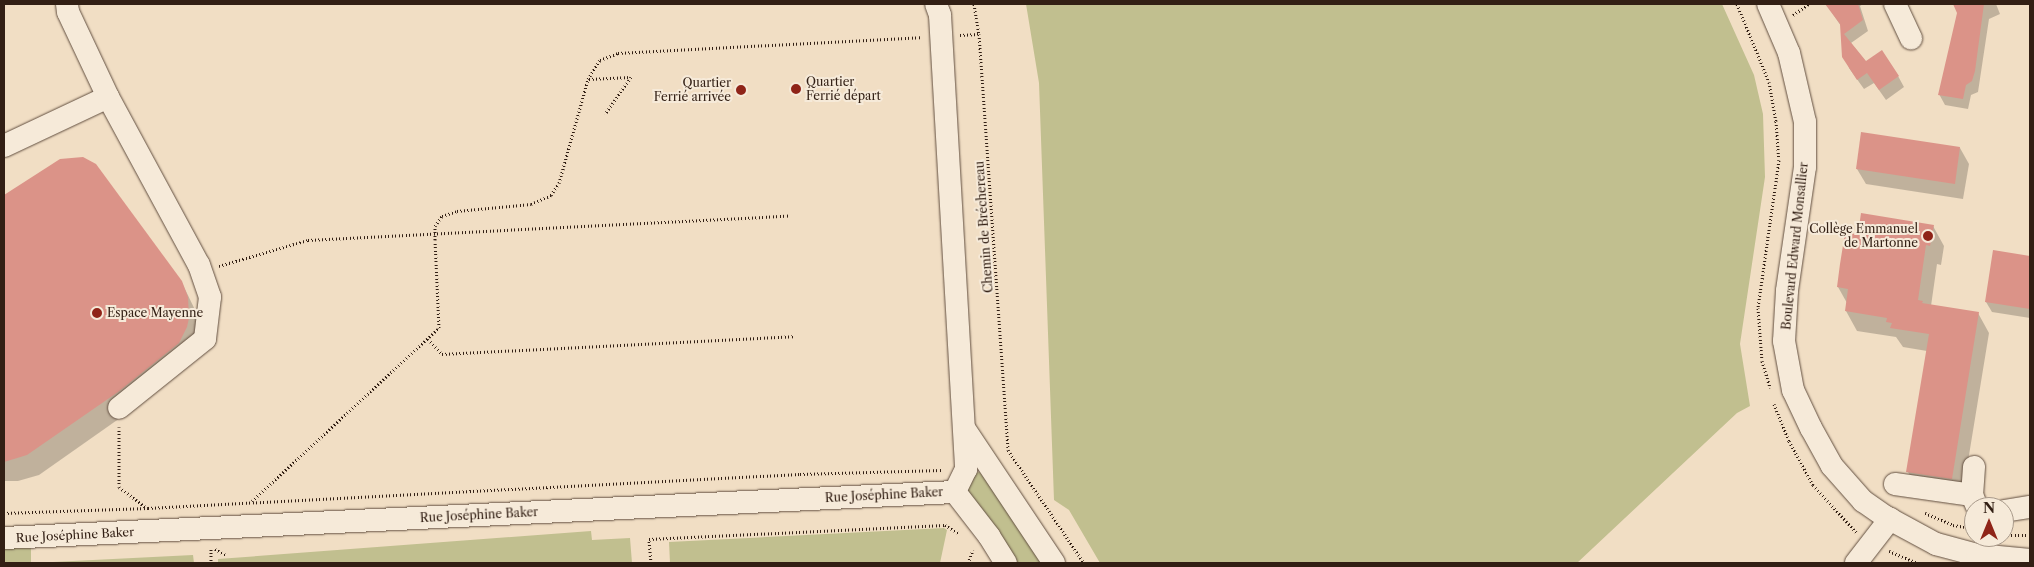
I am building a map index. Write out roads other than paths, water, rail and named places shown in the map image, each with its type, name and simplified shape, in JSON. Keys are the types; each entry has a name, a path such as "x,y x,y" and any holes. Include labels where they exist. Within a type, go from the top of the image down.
{"street":[{"path":"67,4 68,12 108,97 202,272 210,297 205,339 119,408"},
{"path":"1896,4 1911,39"},
{"name":"Boulevard Edward Monsallier","path":"1778,7 1804,122 1804,167 1787,291 1784,341 1793,390 1832,466 1863,501 1890,519 1936,544 1977,555 2030,560"},
{"path":"939,18 964,427 976,465 1022,514 1054,563"},
{"path":"4,146 108,97"},
{"path":"976,465 955,492 982,540 1006,563"},
{"path":"1974,467 1974,497"},
{"path":"1895,484 1964,499"},
{"name":"Rue Joséphine Baker","path":"4,538 955,492"},
{"path":"2014,509 2030,507"},
{"path":"1856,563 1890,519"}],"place":[{"name":"Quartier Ferrié départ","path":"796,89"},
{"name":"Quartier Ferrié arrivée","path":"741,90"},
{"name":"Collège Emmanuel de Martonne","path":"1928,236"},
{"name":"Espace Mayenne","path":"97,313"}]}
